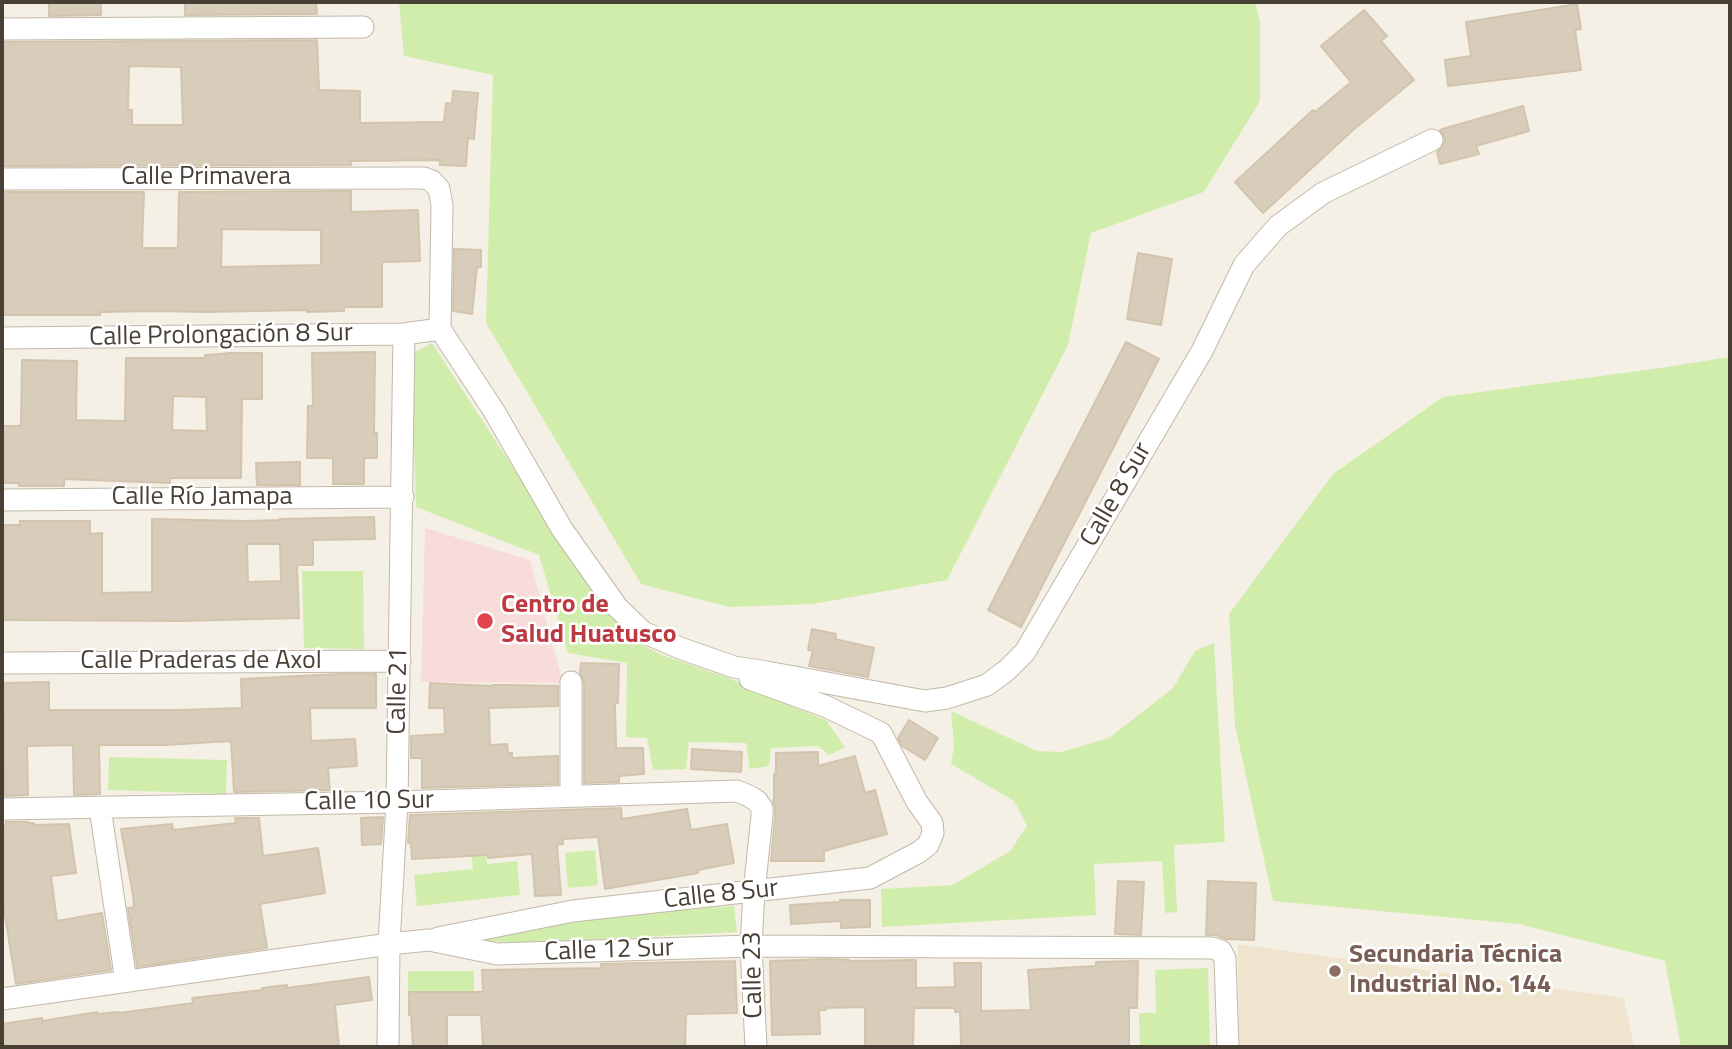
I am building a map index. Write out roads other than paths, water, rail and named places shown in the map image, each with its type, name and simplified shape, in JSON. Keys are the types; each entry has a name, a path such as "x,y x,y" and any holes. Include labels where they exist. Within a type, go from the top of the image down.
{"street":[{"path":"2,29 363,27"},
{"name":"Calle 8 Sur","path":"440,329 494,411 562,529 617,607 643,632 734,667 925,701 947,698 987,685 1025,652 1202,351 1244,265 1278,226 1323,193 1432,140"},
{"name":"Calle Primavera","path":"2,179 424,178 432,181 439,189 442,205 440,329"},
{"name":"Calle Prolongación 8 Sur","path":"2,338 404,334 440,329"},
{"name":"Calle 21","path":"388,1047 389,944 397,802 404,334"},
{"name":"Calle Río Jamapa","path":"2,500 403,497"},
{"name":"Calle Praderas de Axol","path":"2,663 400,661"},
{"name":"Calle 8 Sur","path":"429,940 573,911 870,878 928,845 933,833 932,823 917,802 881,733 825,706 748,678 734,667"},
{"path":"570,796 571,682"},
{"name":"Calle 10 Sur","path":"2,810 397,802 737,791"},
{"name":"Calle 23","path":"737,791 757,801 762,808 751,946 756,1047"},
{"path":"100,808 126,981"},
{"name":"Calle 12 Sur","path":"2,999 429,940 497,954 751,946 1212,948 1221,951 1225,959 1228,1047"}],"place":[{"name":"Centro de Salud Huatusco","path":"485,621"},
{"name":"Secundaria Técnica Industrial No. 144","path":"1335,971"}]}
